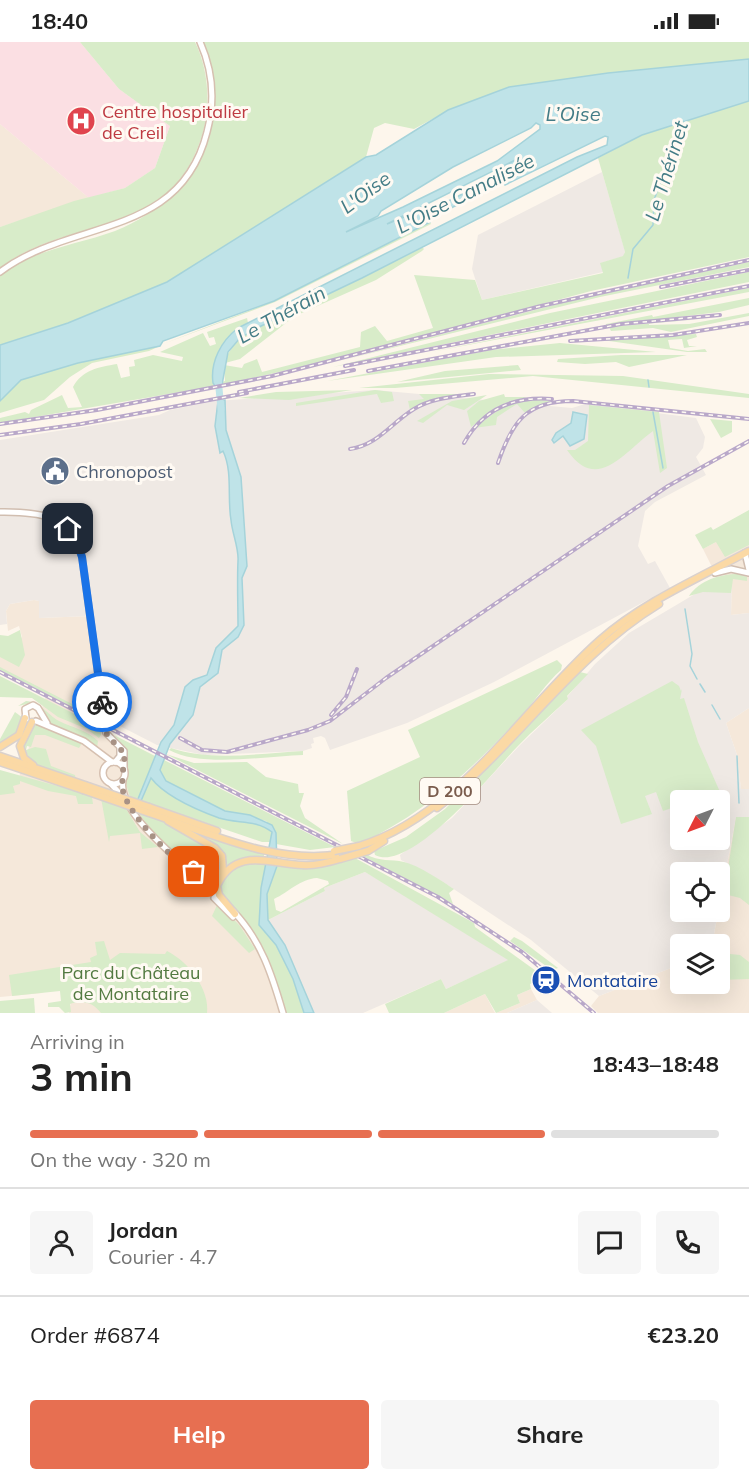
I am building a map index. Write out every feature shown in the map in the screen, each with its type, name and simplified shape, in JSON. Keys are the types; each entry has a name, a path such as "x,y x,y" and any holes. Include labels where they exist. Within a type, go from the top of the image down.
{"main road":[{"path":"0,272 37,250 135,218 162,202 181,183 200,152 212,111 210,75 200,42"},
{"path":"0,512 40,513 57,520 74,536 82,555 107,735 124,752 124,794 136,817 235,914"},
{"path":"747,554 749,572"},
{"name":"D 200","path":"149,810 157,815 260,847 311,856 338,855 364,849 384,841 415,824 455,793 610,639 686,587 747,554"},
{"name":"D 200","path":"364,849 434,805 476,767 602,638 628,618 747,554"},
{"path":"715,573 729,569 743,569 749,572"},
{"path":"0,747 19,735 25,718 25,709 31,705 38,707 40,714 50,726"},
{"path":"40,714 21,742 22,754 29,762 53,774"},
{"path":"25,718 50,726 94,747 124,768"},
{"path":"104,767 114,762 121,754 117,744"},
{"path":"94,747 103,760 104,778 149,835 234,918 259,950"},
{"name":"D 200","path":"0,756 260,847"},
{"name":"D 200","path":"0,763 84,787"},
{"path":"111,784 123,780"},
{"path":"157,815 219,850 224,860 224,868 216,882 218,893 259,950 281,1013"},
{"path":"208,888 238,864 261,859 309,865 338,855"},
{"path":"190,871 206,882 216,882"}],"shaded area":[{"name":"Centre hospitalier de Creil","path":"0,42 80,42 119,89 170,126 155,168 125,188 89,198 0,124"},
{"path":"0,124 89,198 0,227"},
{"path":"602,172 625,251 624,256 601,263 603,272 482,300 472,269 478,235"},
{"path":"375,390 572,408 585,404 696,418 705,437 703,448 696,457 706,475 655,502 645,511 638,546 648,564 655,561 670,588 494,682 407,723 330,750 325,738 321,736 313,738 312,748 303,751 204,755 157,745 116,724 107,714 92,616 39,618 39,601 34,600 10,604 6,611 7,624 0,625 0,440 159,415 170,410 215,401"},
{"path":"749,524 749,613 731,615 732,580 711,565 703,549"},
{"path":"732,580 731,615 749,613 749,708 726,723 737,755 741,789 749,789 749,817 736,817 730,848 730,790 670,790 670,850 730,850 727,862 670,862 670,922 716,922 714,934 670,934 670,968 599,996 531,940 440,880 401,860 400,855 452,818 520,745 568,699 567,697 595,664 629,633 700,591"},
{"path":"39,601 39,618 92,616 107,714 111,719 110,732 126,750 125,781 137,811 147,827 208,880 251,929 285,1013 69,1013 75,975 42,993 0,997 0,772 19,777 47,693 0,668 0,657 22,637 19,626 8,631 6,611 10,604"},
{"path":"749,708 749,789 741,789 737,755 726,723"},
{"path":"736,817 749,817 749,1013 598,1013 591,1006 599,996 670,968 670,994 730,994 730,934 714,934 716,922 730,922 730,862 728,862"},
{"path":"365,872 418,902 509,960 446,989 441,979 363,1013 314,1013 285,945 268,920 325,891 324,888"},
{"path":"531,989 537,1000 507,1013 496,1013 520,1003 517,995"},
{"path":"485,994 495,1013 444,1013"},
{"path":"537,1000 552,1013 507,1013"}],"green space":[{"path":"80,42 195,42 203,63 207,86 207,109 203,132 188,167 168,192 144,209 116,221 57,239 28,251 0,268 0,227 74,201 125,188 155,168 170,126 119,89"},
{"path":"203,42 749,42 749,59 509,87 451,109 414,129 385,123 374,128 366,157 167,282 68,323 0,345 0,276 41,254 115,231 147,215 174,192 196,165 210,132 215,98 211,64"},
{"path":"749,101 749,257 591,291 336,359 222,385 225,381 224,365 242,368 244,364 257,359 262,372 360,347 361,332 375,326 387,341 433,328 414,275 475,280 482,300 603,273 600,263 623,256 625,252 598,158 642,135"},
{"path":"430,222 431,224 275,302 163,344 274,301"},
{"path":"422,247 424,249 422,251 376,280 295,316 240,359 225,363 213,372 215,386 0,423 0,418 25,412 29,414 31,410 62,395 68,408 82,407 73,387 86,373 117,364 121,378 130,376 129,367 135,366 134,360 153,355 182,361 183,357 160,352 203,333 210,346 216,344 214,337 209,338 207,332 247,318 248,323 235,331 226,357 235,343 251,331"},
{"path":"749,262 749,267 600,297 343,360 565,302"},
{"path":"749,272 749,282 333,367 550,313"},
{"path":"749,288 749,292 431,352"},
{"path":"749,298 749,305 719,312 606,326 606,324"},
{"path":"749,313 749,316 671,332 653,328 611,331 609,327 689,324"},
{"path":"702,319 649,324 649,323"},
{"path":"696,334 697,337 687,340 689,346 697,346 684,348 682,339 668,340 670,348 688,351 705,349 707,352 687,352 602,340"},
{"path":"560,343 656,352 496,357 327,381 491,350"},
{"path":"160,346 149,351 92,363 70,377 44,400 0,413 0,401 21,380 78,363"},
{"path":"621,355 687,355 629,367 616,362 585,364 557,362 558,359"},
{"path":"518,365 521,370 397,382 445,371"},
{"path":"489,374 623,376 749,394 749,398 533,376 395,388 359,388"},
{"path":"352,390 289,400 239,398 276,392"},
{"path":"375,390 392,392 394,401 381,403 377,394 296,406 296,403"},
{"path":"419,394 465,394 429,400 410,410 408,401 424,399"},
{"path":"504,394 505,397 527,397 501,405 471,427 467,411 479,401"},
{"path":"487,395 464,410 447,405 423,423 417,421 452,401"},
{"path":"531,399 551,401 525,413 517,404 497,417 496,425 474,428 504,406"},
{"path":"589,405 659,412 667,468 660,473 653,431 610,465 599,469 589,468 578,462 567,450 575,450 588,441"},
{"path":"710,419 732,421 732,432 721,438"},
{"path":"749,510 749,545 725,557 716,542 703,549 695,535 711,527 713,530"},
{"path":"738,574 747,577 747,581 733,579 731,593 703,592 689,596 711,579"},
{"path":"20,630 25,655 19,667 0,657 0,635 8,636"},
{"path":"557,660 562,665 561,670 504,735 447,788 383,832 359,844 351,841 347,791 420,757 408,730"},
{"path":"0,667 76,706 78,703 100,714 101,722 0,670"},
{"path":"580,672 588,674 567,696 568,699 523,741 471,797 430,836 409,850 390,857 375,855 374,851 406,837 445,809"},
{"path":"0,676 96,725 95,728 101,731 101,735 99,738 87,729 58,717 32,698 0,697"},
{"path":"672,681 679,686 681,691 682,689 680,699 684,698 698,742 719,790 670,790 670,809 663,811 656,792 645,796 652,814 621,824 596,746 581,730"},
{"path":"26,701 31,702 39,706 59,721 89,734 98,741 97,748 50,724 32,703 18,706"},
{"path":"15,712 23,718 20,730 0,745 0,739"},
{"path":"35,723 82,743 79,748 45,735 35,735 31,747 27,746 26,750 35,747 46,749 51,766 75,775 76,780 39,766 28,757 26,751 25,755 22,748"},
{"path":"114,735 155,756 143,787 151,778 157,785 182,802 201,811 226,820 253,823 266,828 272,832 271,842 262,842 130,797 125,781 126,750"},
{"path":"171,748 219,756 303,751 303,755 216,760 183,755 169,750"},
{"path":"166,754 194,763 247,762 266,777 298,784 299,793 304,793 300,806 305,818 343,844"},
{"path":"164,760 335,847 310,850 276,844 276,833 266,821 225,811 166,781 160,770"},
{"path":"0,770 83,793 92,797 93,804 78,804 76,796 48,791 20,781 20,784 13,786 15,793 0,795"},
{"path":"101,798 125,807 140,832 158,847 142,849 140,833 110,836 109,842"},
{"path":"137,811 185,832 208,846 222,863 220,871 211,880 204,879 156,836"},
{"path":"736,817 749,817 749,905 740,898 730,896 729,862"},
{"path":"181,827 264,854 264,857 243,859 219,880 224,869 221,852 209,841"},
{"path":"361,855 410,864 430,874 454,889 449,893 453,904"},
{"path":"355,858 474,923 475,927 543,976 543,979 530,984 531,989 517,995 520,1003 496,1013 485,994 444,1013 389,1013 385,1004 441,979 446,989 508,960 365,872 324,888 325,891 268,920 267,894 277,866 303,868","holes":["317,878 328,881 329,884 281,912 276,910 274,899 300,883"]},
{"path":"256,862 266,865 261,888 259,925 276,945 293,979 304,1013 285,1013 260,950 243,922 221,895 220,882 241,864"},
{"path":"218,903 240,926 255,949 249,953 212,916"},
{"path":"514,937 558,968 552,970 510,941"},
{"name":"Parc du Château de Montataire","path":"104,941 110,960 120,953 165,954 167,951 175,956 190,969 201,986 207,1004 207,1013 101,1013 91,1004 79,1002 70,1004 71,1012 65,1013 59,1007 48,1007 48,1003 61,1001 60,991 12,996 9,975 91,962 90,958 97,955 95,942"},
{"path":"730,954 740,955 749,962 749,979 730,980"},
{"path":"34,998 35,1013 0,1013 0,1001"}],"water":[{"path":"749,59 749,101 642,135 362,278 257,328 240,338 228,352 222,385 215,386 213,383 213,367 226,339 238,328 577,157 607,145 608,137 605,136 505,185 503,182 429,219 430,222 274,301 163,341 160,346 78,363 21,380 0,401 0,345 68,323 167,282 366,157 376,155 448,110 509,87 608,73","holes":["536,123 540,125 540,129 497,161 346,232 378,216 381,211 453,167 531,128","517,159 498,170 500,175 497,177 426,212 424,209 387,224"]},
{"path":"225,400 226,430 241,477 247,566 242,578 244,625 238,637 222,650 218,673 200,687 193,715 170,744 160,770 166,781 225,811 250,815 272,825 276,833 277,866 267,894 268,920 285,945 314,1013 304,1013 293,979 276,945 259,925 261,888 272,832 259,825 226,820 201,811 164,791 151,778 141,801 138,799 161,742 174,725 185,687 193,680 207,675 216,648 238,626 238,556 230,512 229,476 223,451 220,453 215,426 218,401"},
{"path":"573,412 587,415 584,439 570,446 563,436 554,443 552,440 556,433 571,423"}],"waterway":[{"name":"Le Thérinet","path":"628,278 633,249 653,225 654,200 683,121"},
{"name":"Le Thérain","path":"218,378 221,409"},
{"name":"Le Thérinet","path":"648,380 649,387"},
{"name":"Le Thérinet","path":"653,412 663,468"},
{"name":"Le Thérinet","path":"685,609 692,654 690,666 697,679"},
{"name":"Le Thérinet","path":"700,684 705,692"},
{"name":"Le Thérinet","path":"712,705 720,719"},
{"name":"Le Thérinet","path":"737,756 739,803"}],"railway":[{"path":"0,424 97,410 272,376 541,306 749,260"},
{"path":"661,287 749,270"},
{"path":"345,366 749,286"},
{"path":"368,371 621,324 720,315"},
{"path":"570,341 673,335 749,323"},
{"path":"239,392 354,370"},
{"path":"0,435 81,424 247,393"},
{"path":"350,449 369,443 421,405 443,398 474,394"},
{"path":"464,443 480,421 501,407 525,400 552,399"},
{"path":"498,463 515,425 532,410 557,402 573,401 749,419"},
{"path":"180,738 202,750 227,752 308,730 330,721 386,678 668,486 749,441"},
{"path":"331,715 346,697 357,669"},
{"path":"0,672 438,897 522,952 594,1013"}],"way so far":[{"path":"102,702 107,735 122,748 125,754 125,775 122,787 130,808 156,838 190,871 194,872"}],"place":[{"name":"Centre hospitalier de Creil","path":"81,121"},
{"name":"Chronopost","path":"55,471"},
{"name":"Montataire","path":"546,980"}],"route":[{"path":"68,529 76,540 82,557 102,702"}],"water label":[{"name":"L’Oise","path":"573,113"},
{"name":"L'Oise","path":"365,192"},
{"name":"L'Oise Canalisée","path":"465,193"}]}
